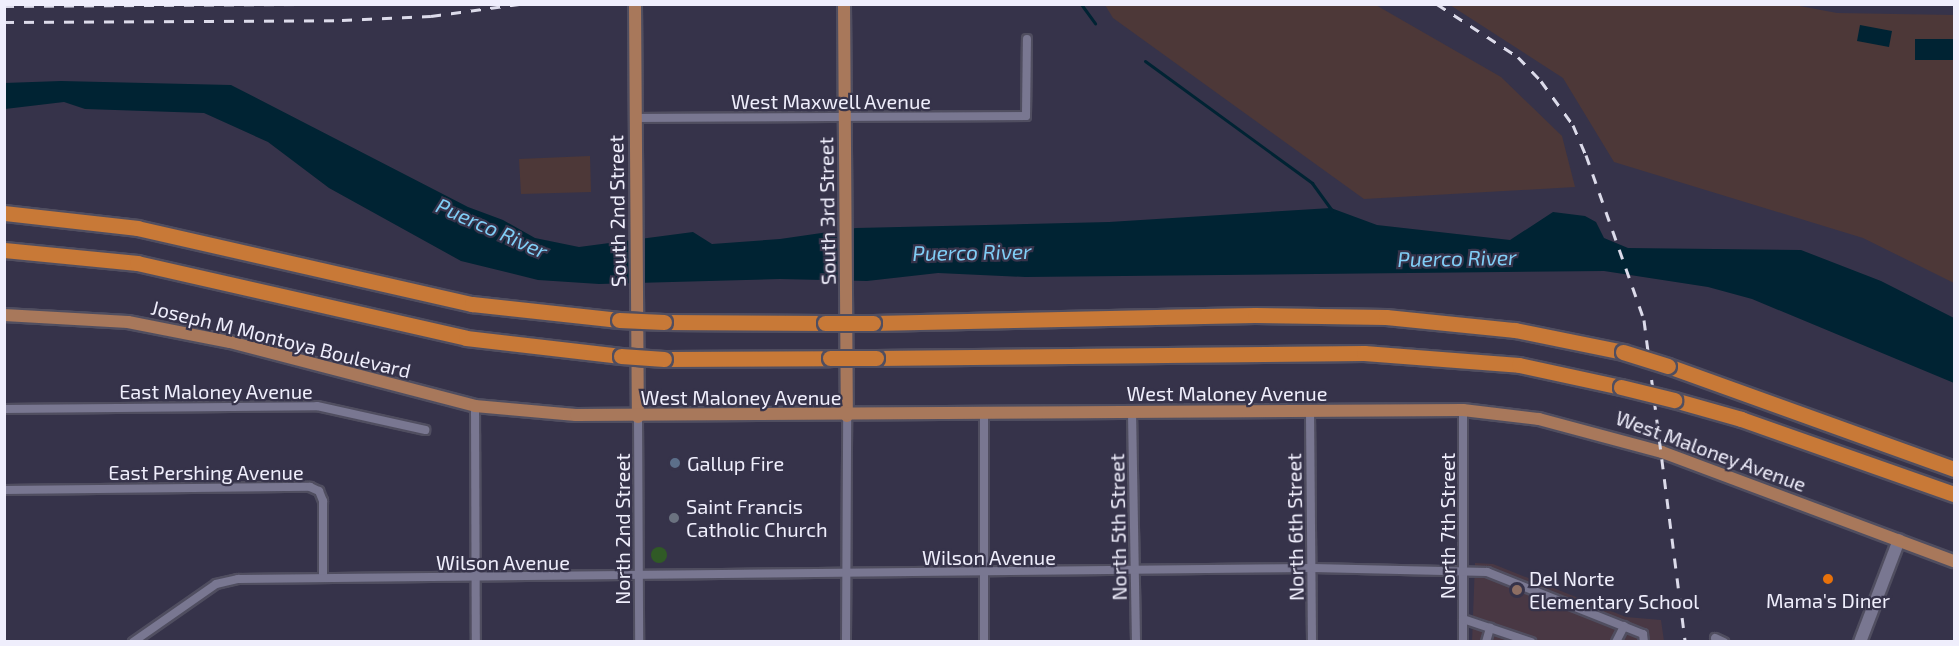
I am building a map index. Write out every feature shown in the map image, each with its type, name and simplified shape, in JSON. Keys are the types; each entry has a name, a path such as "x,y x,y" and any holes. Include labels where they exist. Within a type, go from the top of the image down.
{"highway":[{"path":"4,213 137,228 472,304 619,320 873,323 1255,315 1386,317 1515,330 1623,352 1668,366 1954,469"},
{"path":"4,250 137,263 466,339 621,356 664,359 1364,353 1519,364 1741,418 1954,494"},
{"path":"1874,439 1954,462"}],"main road":[{"name":"South 2nd Street","path":"635,4 638,417"},
{"name":"South 3rd Street","path":"844,4 848,291 847,416"},
{"name":"Joseph M Montoya Boulevard","path":"4,315 128,321 230,342 475,406"},
{"name":"West Maloney Avenue","path":"475,406 638,417 847,416 984,412 1310,413 1463,410 1539,419 1605,434 1954,561"},
{"path":"1860,642 1899,540"}],"street":[{"name":"West Maxwell Avenue","path":"636,118 1026,116 1027,39"},
{"name":"East Maloney Avenue","path":"4,409 317,406 425,430"},
{"path":"475,406 476,642"},
{"name":"North 7th Street","path":"1463,410 1463,642"},
{"path":"984,412 984,642"},
{"name":"North 5th Street","path":"1132,412 1136,642"},
{"name":"North 6th Street","path":"1310,413 1312,642"},
{"path":"846,642 847,416"},
{"name":"North 2nd Street","path":"638,417 639,642"},
{"name":"East Pershing Avenue","path":"4,490 310,487 319,491 323,501 323,578"},
{"name":"Wilson Avenue","path":"133,642 216,584 238,579 984,574 1313,568 1487,572 1624,627 1643,638"},
{"path":"1463,619 1531,642"},
{"path":"1616,642 1624,627"},
{"path":"1486,642 1490,628"}],"shaded area":[{"path":"1374,4 1501,77 1562,136 1575,187 1364,199 1113,18 1105,5"},
{"path":"1789,4 1837,13 1954,15 1954,283 1863,238 1614,162 1563,78 1450,5"},
{"path":"590,156 591,192 521,194 519,159"},
{"name":"Del Norte Elementary School","path":"1475,563 1493,564 1626,617 1661,620 1664,641 1472,642"}],"green space":[{"path":"659,547 667,555 659,563 651,555"}],"water":[{"path":"1860,25 1892,31 1889,47 1857,41"},
{"path":"1915,39 1954,39 1954,60 1915,60"},
{"name":"Puerco River","path":"61,81 231,85 468,207 503,220 535,238 579,247 693,232 712,244 780,239 856,228 1109,222 1331,208 1377,225 1510,240 1553,212 1585,216 1596,222 1604,238 1628,248 1801,250 1881,281 1954,318 1954,383 1752,299 1708,287 1604,271 1025,277 938,273 867,281 780,279 599,284 538,280 461,261 329,188 268,142 204,113 85,109 64,102 5,109 4,83"}],"waterway":[{"path":"1081,4 1095,23"},
{"path":"1145,61 1312,183 1332,211"}],"railway":[{"path":"4,6 303,4"},
{"path":"4,22 342,20 431,16 519,4"},
{"path":"1437,4 1518,57 1541,81 1573,125 1586,155 1644,320 1685,642"}],"place":[{"name":"Gallup Fire","path":"675,463"},
{"name":"Saint Francis Catholic Church","path":"674,518"},
{"name":"Mama's Diner","path":"1828,579"},
{"name":"Del Norte Elementary School","path":"1517,590"}]}
